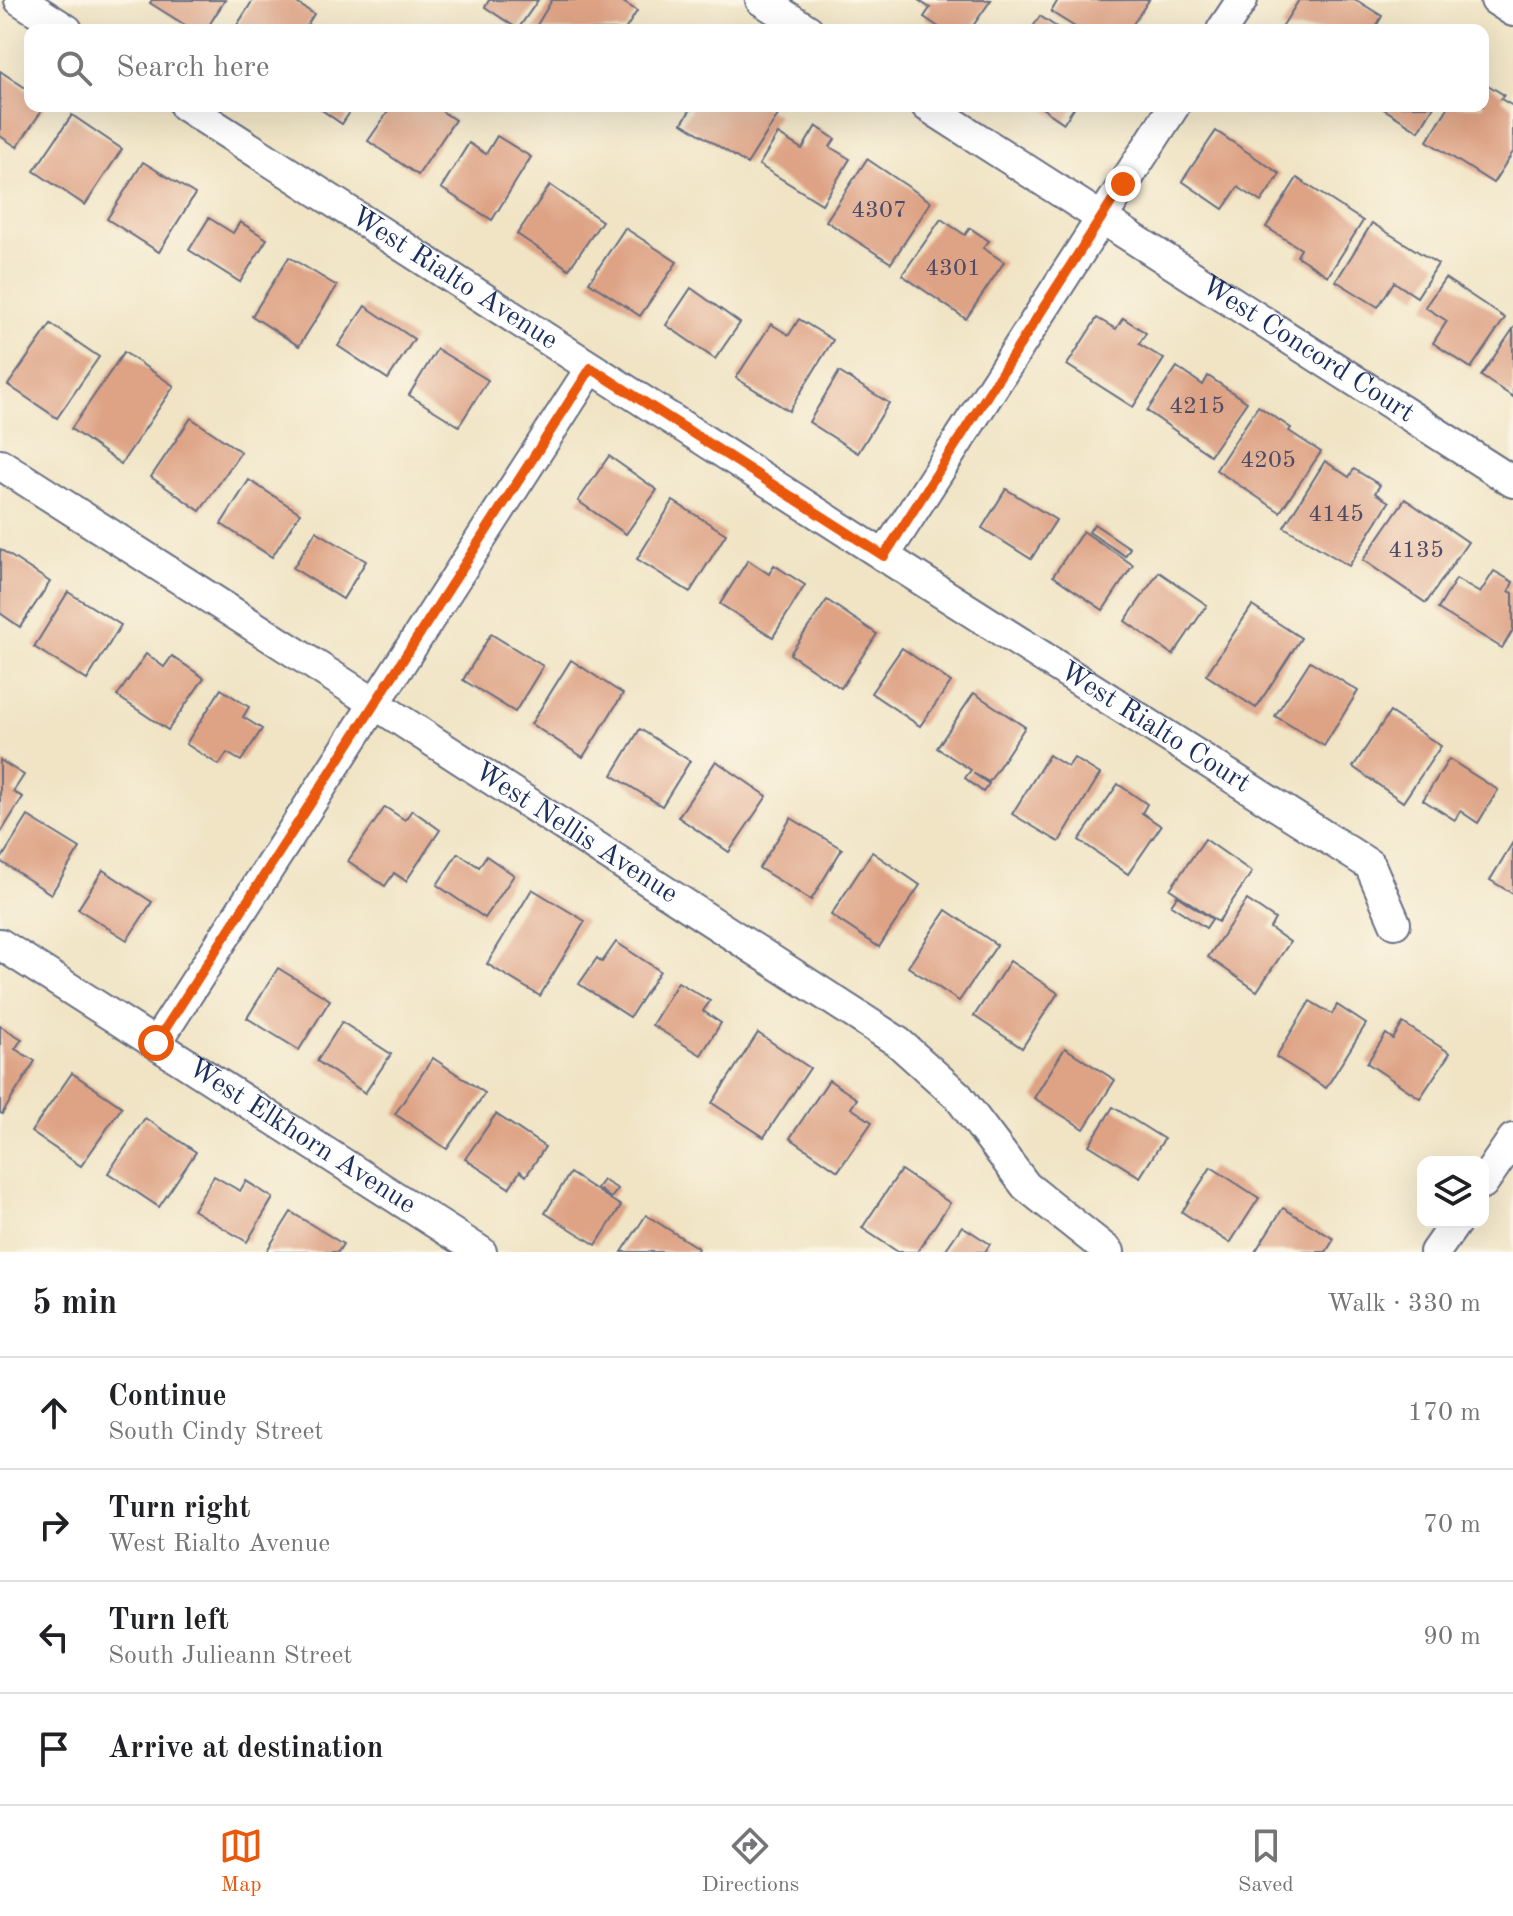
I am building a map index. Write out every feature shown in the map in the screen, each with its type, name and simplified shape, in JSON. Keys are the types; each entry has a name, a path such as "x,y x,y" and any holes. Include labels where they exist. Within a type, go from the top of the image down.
{"street":[{"path":"20,0 58,24"},
{"path":"761,0 799,24"},
{"path":"1226,24 1242,0"},
{"path":"1496,0 1513,11"},
{"name":"West Rialto Avenue","path":"194,112 884,556"},
{"name":"West Concord Court","path":"936,112 1513,482"},
{"path":"884,556 1170,112"},
{"path":"156,1043 591,368"},
{"name":"West Nellis Avenue","path":"0,464 898,1042 958,1096 1026,1186 1109,1252"},
{"name":"West Rialto Court","path":"884,556 1370,865 1395,923"},
{"name":"West Elkhorn Avenue","path":"0,944 481,1252"},
{"path":"1489,1174 1513,1139"},
{"path":"1435,1252 1452,1228"}],"building":[{"path":"152,0 225,0 210,24 183,24 150,3"},
{"path":"253,0 292,0 314,14 308,24 238,24"},
{"path":"489,0 538,0 521,24 510,24 485,7"},
{"path":"552,0 620,0 637,11 629,24 538,24"},
{"path":"918,0 991,0 974,24 934,24 924,17 930,8"},
{"path":"1058,0 1149,0 1133,24 1070,24 1051,12"},
{"path":"1299,0 1356,0 1382,16 1377,24 1284,24"},
{"path":"1040,16 1052,24 1035,24"},
{"path":"0,71 24,87 24,112 41,112 17,147 0,136"},
{"path":"1489,86 1504,95 1501,99 1513,106 1513,152 1493,183 1427,141 1445,112 1489,112"},
{"path":"325,112 350,112 342,124"},
{"path":"388,112 443,112 455,120 418,175 368,141"},
{"path":"689,112 773,112 778,115 747,164 682,123"},
{"path":"1048,112 1071,112 1064,123"},
{"path":"1389,112 1430,112 1419,131"},
{"path":"72,115 122,149 85,205 34,171"},
{"path":"816,126 835,139 830,147 850,159 822,204 759,165 778,134 802,149"},
{"path":"1216,131 1280,174 1261,202 1238,187 1223,209 1182,181"},
{"path":"497,136 531,157 492,220 441,188 469,143 486,154"},
{"path":"867,159 931,202 891,263 826,221"},
{"path":"143,162 195,194 159,252 107,219"},
{"path":"1297,178 1363,221 1328,276 1297,256 1301,249 1266,227"},
{"path":"550,185 602,221 569,269 517,234"},
{"path":"209,218 233,233 240,222 267,239 240,282 189,250"},
{"path":"941,219 965,235 970,228 989,241 983,248 1004,262 966,319 902,275"},
{"path":"1372,223 1438,264 1417,297 1394,282 1378,307 1336,281"},
{"path":"625,228 677,262 640,316 589,282"},
{"path":"289,257 337,286 299,346 252,316"},
{"path":"1445,278 1505,318 1471,368 1433,343 1447,321 1425,307"},
{"path":"691,288 740,323 715,359 666,325"},
{"path":"365,306 414,339 388,379 338,346"},
{"path":"1097,318 1116,329 1123,318 1146,333 1139,344 1164,359 1133,407 1067,365"},
{"path":"799,319 833,340 789,411 736,378 771,324 789,335"},
{"path":"51,324 99,357 57,418 8,385"},
{"path":"1513,329 1513,397 1481,376"},
{"path":"437,349 488,380 459,426 409,395"},
{"path":"124,352 174,386 121,464 71,429"},
{"path":"1177,367 1203,385 1208,376 1247,402 1210,455 1147,411"},
{"path":"839,372 889,403 858,453 809,422"},
{"path":"1258,406 1321,452 1280,512 1216,470"},
{"path":"191,418 241,452 200,511 151,477"},
{"path":"609,456 657,490 626,534 578,501"},
{"path":"1325,461 1349,477 1354,469 1380,485 1375,493 1389,502 1349,566 1284,527"},
{"path":"249,480 300,513 272,557 221,524"},
{"path":"1006,489 1056,520 1031,559 982,528"},
{"path":"1405,499 1468,542 1426,603 1363,560"},
{"path":"673,501 726,534 690,592 637,559"},
{"path":"1094,524 1130,548 1125,556 1089,532"},
{"path":"316,531 366,561 343,599 293,568"},
{"path":"1083,531 1133,565 1103,610 1053,576"},
{"path":"0,549 50,582 20,627 0,613"},
{"path":"748,560 769,574 774,565 805,585 773,637 720,604"},
{"path":"1494,571 1513,582 1509,591 1513,593 1513,630 1502,648 1438,609 1456,579 1480,593"},
{"path":"1159,572 1207,605 1173,655 1125,621"},
{"path":"68,592 121,625 87,680 34,647"},
{"path":"827,600 877,634 841,688 790,654"},
{"path":"1252,606 1301,638 1256,708 1206,675"},
{"path":"491,634 543,666 515,712 463,680"},
{"path":"902,648 951,682 920,726 871,693"},
{"path":"146,654 164,667 172,656 204,678 168,730 117,696"},
{"path":"571,660 623,694 583,757 531,724"},
{"path":"1310,661 1358,691 1324,746 1275,716"},
{"path":"221,689 249,707 243,717 262,729 241,761 227,753 219,765 186,744"},
{"path":"974,693 1025,727 989,782 973,773 989,784 983,792 965,778 971,770 937,748"},
{"path":"1390,712 1441,746 1403,802 1353,767"},
{"path":"640,729 690,761 662,806 612,775"},
{"path":"1049,755 1068,767 1074,758 1100,774 1059,842 1012,814"},
{"path":"1449,759 1498,790 1478,823 1460,811 1455,820 1423,800"},
{"path":"0,760 24,775 13,792 23,797 0,834"},
{"path":"716,761 767,796 729,852 678,817"},
{"path":"1118,784 1147,804 1142,813 1161,826 1128,874 1079,840"},
{"path":"385,807 405,820 412,810 440,830 406,881 394,873 385,886 348,861"},
{"path":"28,816 80,848 51,894 0,861"},
{"path":"791,818 842,849 811,900 759,868"},
{"path":"1205,839 1252,872 1218,922 1170,889"},
{"path":"1513,842 1513,894 1490,880"},
{"path":"872,852 920,885 879,947 831,915"},
{"path":"458,853 479,867 486,856 514,875 485,918 437,885"},
{"path":"103,870 152,902 127,940 78,909"},
{"path":"532,889 585,921 540,996 487,964"},
{"path":"1177,896 1212,919 1206,928 1171,905"},
{"path":"1247,900 1275,919 1270,928 1290,942 1257,991 1208,957"},
{"path":"946,910 997,945 959,1001 908,967"},
{"path":"616,942 660,971 630,1017 579,984 597,958 602,962"},
{"path":"1010,961 1058,993 1022,1048 974,1016"},
{"path":"278,968 330,1000 299,1050 247,1018"},
{"path":"678,982 710,1001 703,1011 721,1023 701,1055 652,1025"},
{"path":"1310,1001 1332,1014 1337,1005 1366,1024 1326,1088 1276,1057"},
{"path":"342,1022 391,1054 365,1093 317,1061"},
{"path":"1403,1023 1450,1053 1420,1098 1367,1063 1386,1034 1393,1039"},
{"path":"0,1026 22,1039 15,1049 35,1061 2,1114 0,1113"},
{"path":"758,1033 810,1068 764,1137 712,1103"},
{"path":"1065,1048 1115,1080 1084,1129 1034,1098"},
{"path":"433,1058 485,1093 447,1149 395,1114"},
{"path":"72,1073 122,1107 81,1166 31,1132"},
{"path":"829,1080 857,1099 851,1108 872,1122 838,1171 790,1138"},
{"path":"1113,1107 1164,1139 1140,1177 1089,1145"},
{"path":"496,1114 545,1147 526,1176 520,1171 509,1188 465,1159"},
{"path":"145,1118 196,1152 159,1207 108,1173"},
{"path":"1211,1167 1259,1198 1230,1243 1182,1212"},
{"path":"901,1170 950,1203 917,1252 898,1252 862,1228"},
{"path":"570,1173 621,1206 596,1245 545,1213"},
{"path":"214,1176 240,1191 246,1181 273,1198 247,1242 193,1210"},
{"path":"603,1180 618,1189 611,1198 597,1188"},
{"path":"1283,1208 1334,1239 1326,1252 1255,1252"},
{"path":"291,1212 343,1244 338,1252 266,1252"},
{"path":"646,1215 698,1248 696,1252 622,1252"},
{"path":"962,1226 990,1244 985,1252 944,1252"}],"route":[{"path":"156,1043 591,368 884,556 1123,184"}]}
